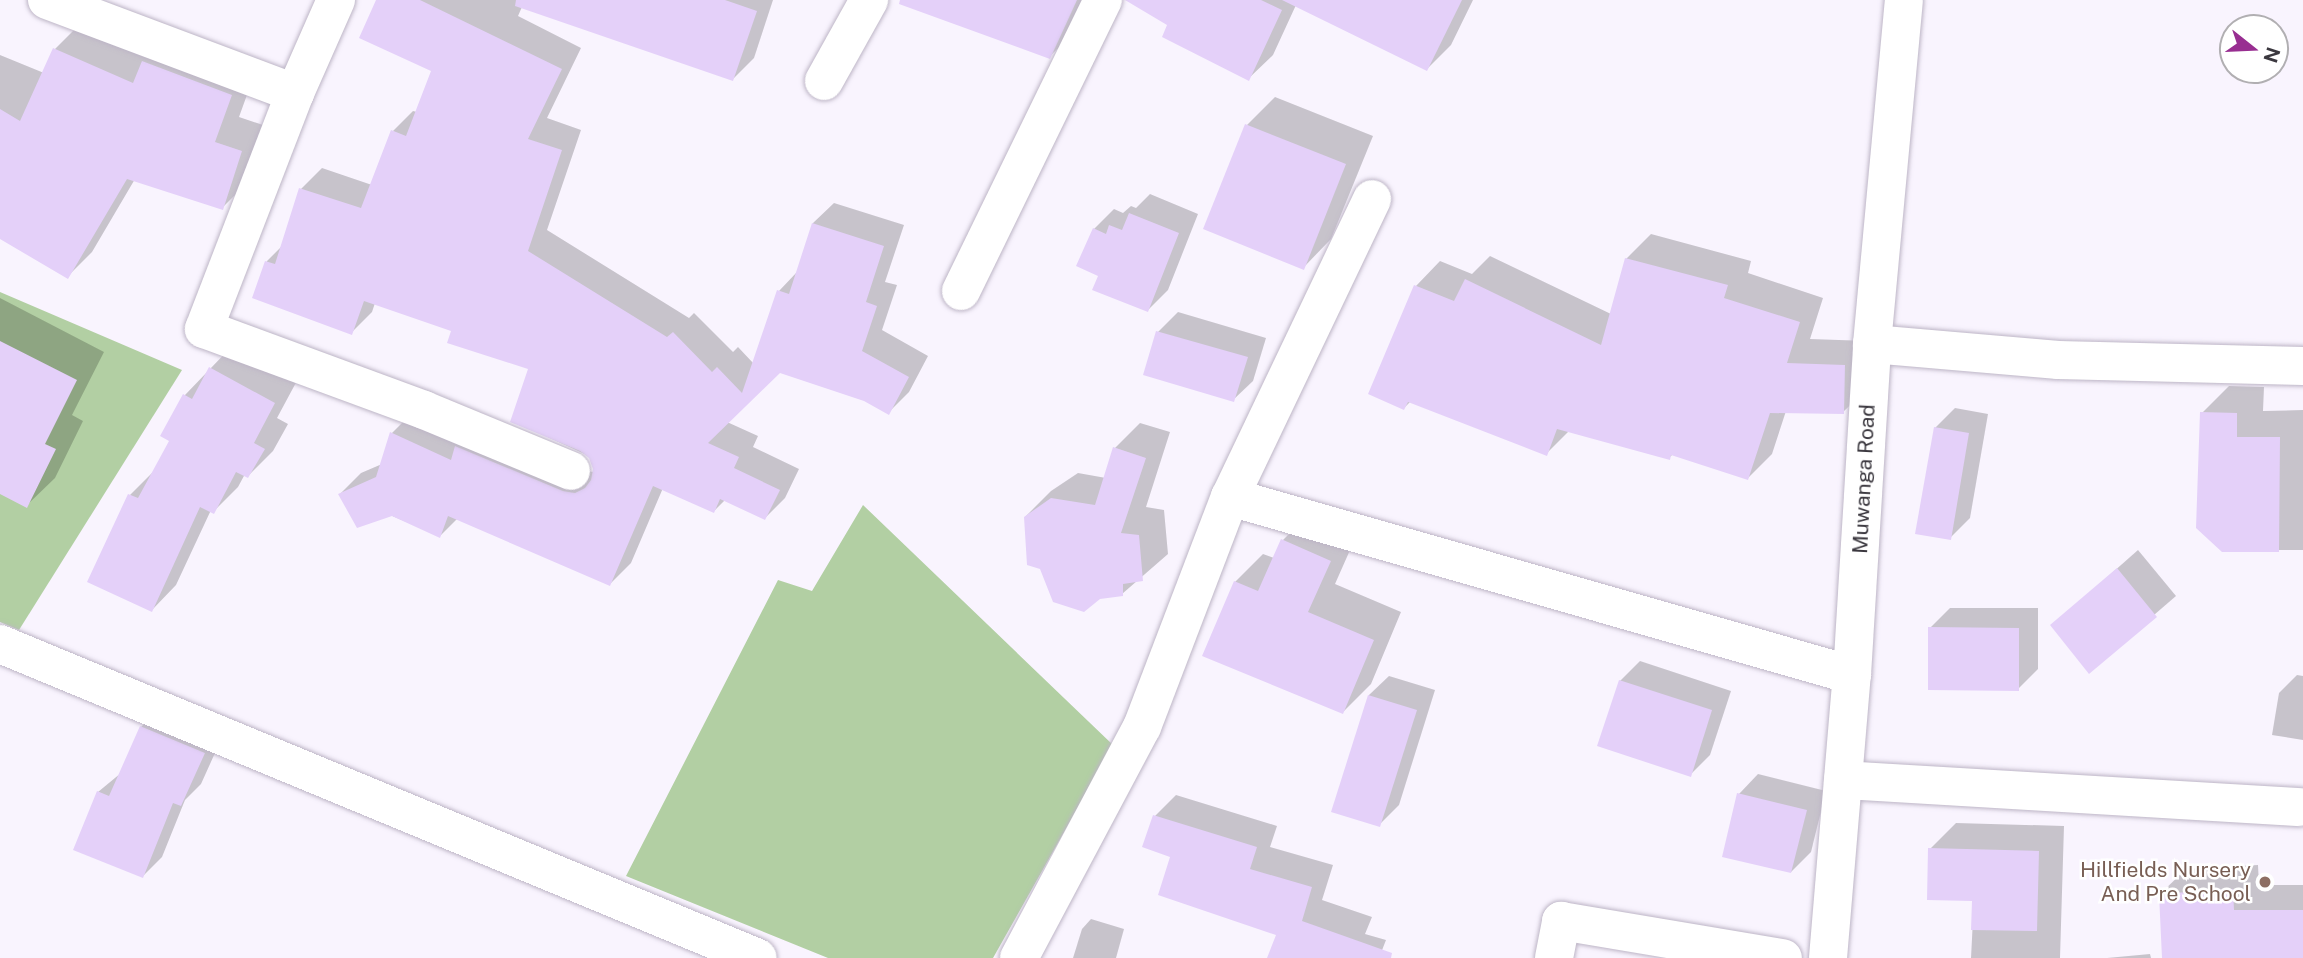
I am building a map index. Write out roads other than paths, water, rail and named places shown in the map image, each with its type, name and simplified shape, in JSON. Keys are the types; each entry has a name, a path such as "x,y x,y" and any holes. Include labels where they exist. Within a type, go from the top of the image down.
{"street":[{"path":"47,0 295,93"},
{"path":"337,0 295,93 204,329 424,410 571,471"},
{"path":"824,81 869,0"},
{"path":"961,291 1103,0"},
{"name":"Muwanga Road","path":"1828,958 1852,674 1872,344 1904,0"},
{"path":"1019,958 1142,727 1230,498 1371,199"},
{"path":"1872,344 2058,360 2303,366"},
{"path":"1230,498 1852,674"},
{"path":"0,644 758,958"},
{"path":"1843,780 2299,807"},
{"path":"1554,958 1560,921 1783,958"}],"place":[{"name":"Hillfields Nursery And Pre School","path":"2265,882"}]}
